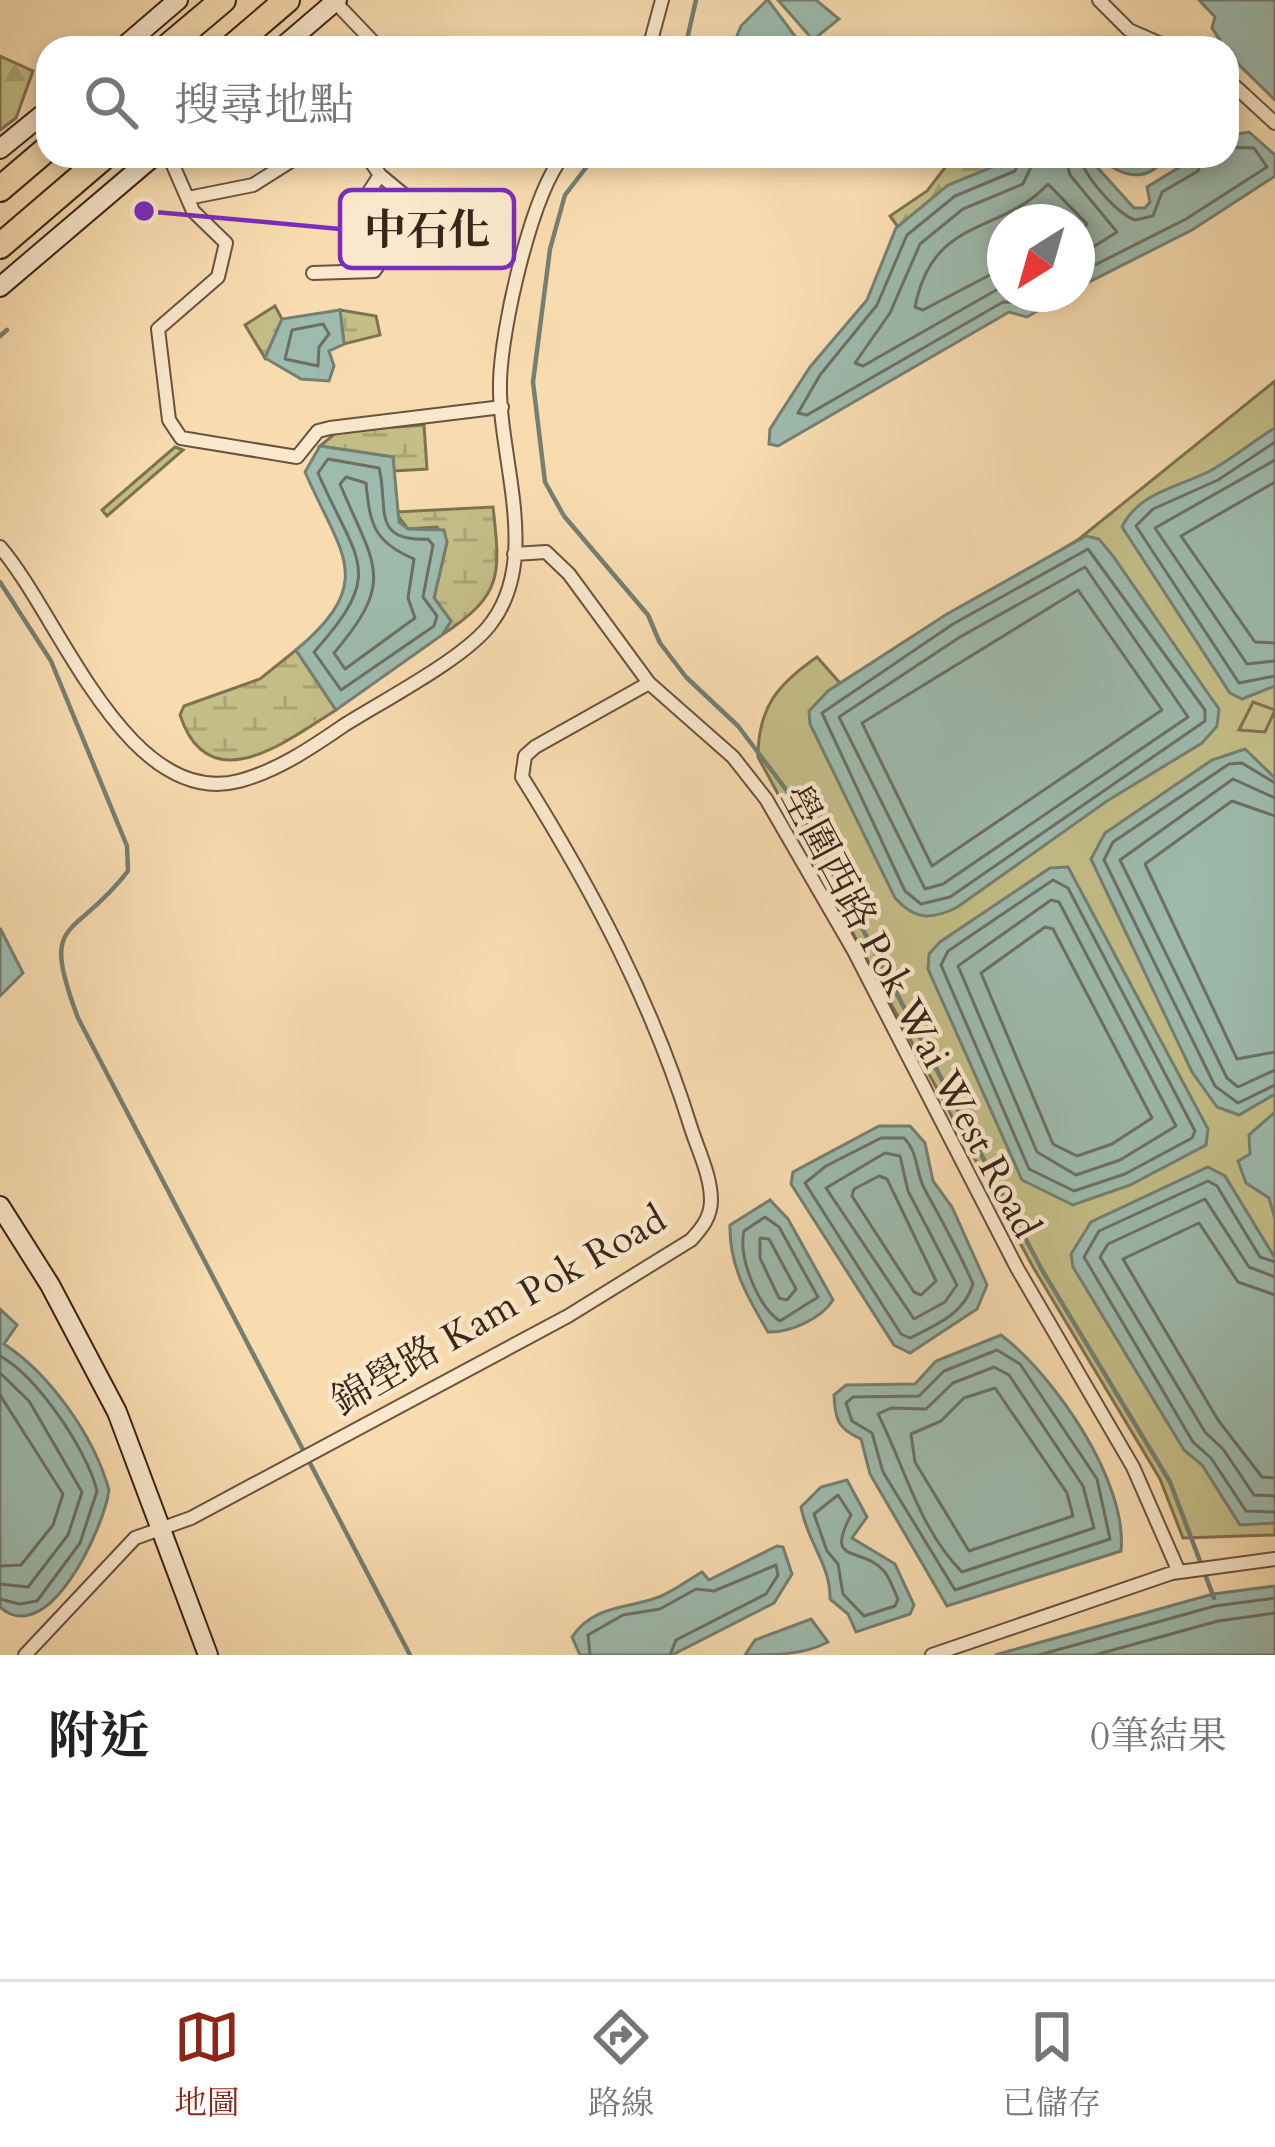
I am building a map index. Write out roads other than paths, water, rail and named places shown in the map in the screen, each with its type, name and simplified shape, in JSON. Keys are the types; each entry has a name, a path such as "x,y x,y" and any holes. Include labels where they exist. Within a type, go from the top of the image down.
{"highway":[{"path":"180,36 224,0"},
{"path":"245,36 286,0"},
{"path":"0,188 36,158"},
{"path":"0,246 91,168"}],"street":[{"path":"136,36 178,0"},
{"path":"652,36 662,0"},
{"path":"1099,0 1129,30 1143,36"},
{"path":"295,36 336,1 368,36"},
{"path":"1239,90 1275,123"},
{"path":"0,149 36,120"},
{"path":"0,287 140,168"},
{"path":"175,168 198,217 221,233 227,257 218,277 168,314 158,329 169,420 182,438 297,457 318,431 502,407"},
{"path":"188,197 253,185 280,168"},
{"path":"375,168 433,219"},
{"path":"0,548 120,727 147,757 198,782 236,782 279,766 475,641 506,601 514,554 500,380 532,216 557,168"},
{"path":"313,273 374,271 379,264 367,195 380,175"},
{"name":"壆圍西路 Pok Wai West Road","path":"514,554 546,552 569,574 649,683 733,757 766,799 854,951 1017,1268 1132,1467 1179,1572"},
{"name":"錦壆路 Kam Pok Road","path":"162,1526 191,1518 568,1316 691,1240 710,1214 710,1189 676,1080 620,944 522,777 525,756 535,747 649,683"},
{"path":"0,1206 45,1277 117,1412 208,1655"},
{"path":"26,1655 126,1546 162,1526"},
{"path":"932,1655 1179,1572 1275,1559"}],"water":[{"path":"767,0 795,36 737,36"},
{"path":"778,0 816,0 839,19 818,36 810,36"},
{"path":"1199,0 1275,0 1275,100 1239,65 1239,36 1217,36 1212,28 1215,17"},
{"path":"1249,132 1275,155 1275,176 1192,230 1095,279 1095,204 987,204 987,312 1009,312 778,446 769,444 770,429 810,367 867,300 896,228 948,185 990,168 1098,168 1134,208 1145,208 1150,202 1147,187 1178,168 1239,168 1239,134"},
{"path":"1115,168 1155,168 1133,175"},
{"path":"340,310 344,344 329,351 334,366 329,381 301,379 265,358 282,319"},
{"path":"1275,428 1275,686 1242,699 1230,693 1122,527 1148,499 1210,471"},
{"path":"320,446 393,457 399,522 408,529 444,530 447,542 434,598 451,621 442,635 336,710 296,650 337,605 344,585 340,547 305,472"},
{"path":"1086,536 1099,539 1113,556 1219,709 1217,726 1202,743 1107,801 956,908 931,916 909,911 895,898 810,724 809,711 828,691 947,614"},
{"path":"1245,749 1275,778 1275,1094 1239,1115 1217,1107 1192,1072 1091,859 1105,833 1212,760"},
{"path":"1068,867 1208,1129 1206,1145 1130,1185 1073,1205 1022,1180 928,969 929,954 940,942 1050,868"},
{"path":"0,928 23,973 0,996"},
{"path":"1275,1112 1275,1219 1269,1198 1246,1183 1238,1161 1250,1154 1249,1135"},
{"path":"879,1126 910,1126 925,1143 933,1181 952,1207 987,1285 977,1309 910,1353 894,1345 791,1184 793,1172"},
{"path":"1208,1167 1225,1176 1275,1258 1275,1523 1240,1525 1202,1465 1184,1450 1073,1267 1071,1254 1091,1222"},
{"path":"770,1200 788,1219 833,1300 805,1323 768,1332 736,1268 730,1225"},
{"path":"0,1309 17,1325 4,1344 38,1372 68,1408 93,1449 109,1490 97,1530 71,1579 37,1612 18,1616 0,1607"},
{"path":"1001,1335 1043,1376 1084,1432 1113,1494 1121,1551 947,1606 870,1474 861,1439 839,1423 834,1395 846,1385 915,1384 936,1361"},
{"path":"847,1480 867,1517 852,1538 895,1564 914,1605 910,1614 856,1632 848,1614 830,1599 827,1575 801,1507 821,1487"},
{"path":"783,1547 792,1574 774,1603 672,1655 580,1655 572,1637 590,1619 659,1597 702,1572 709,1580"},
{"path":"1275,1586 1275,1655 995,1655 1213,1594"},
{"path":"811,1619 828,1642 799,1652 745,1655 755,1640"}],"waterway":[{"path":"688,36 696,0"},
{"path":"586,168 565,195 550,249 533,382 545,482 564,516 648,615 660,643 686,677 738,726 797,804 1042,1270 1170,1482 1214,1598"},
{"path":"0,336 7,330"},
{"path":"0,582 51,661 127,846 128,871 62,944 78,1018 410,1655"}],"place":[{"name":"中石化","path":"144,211"}]}
